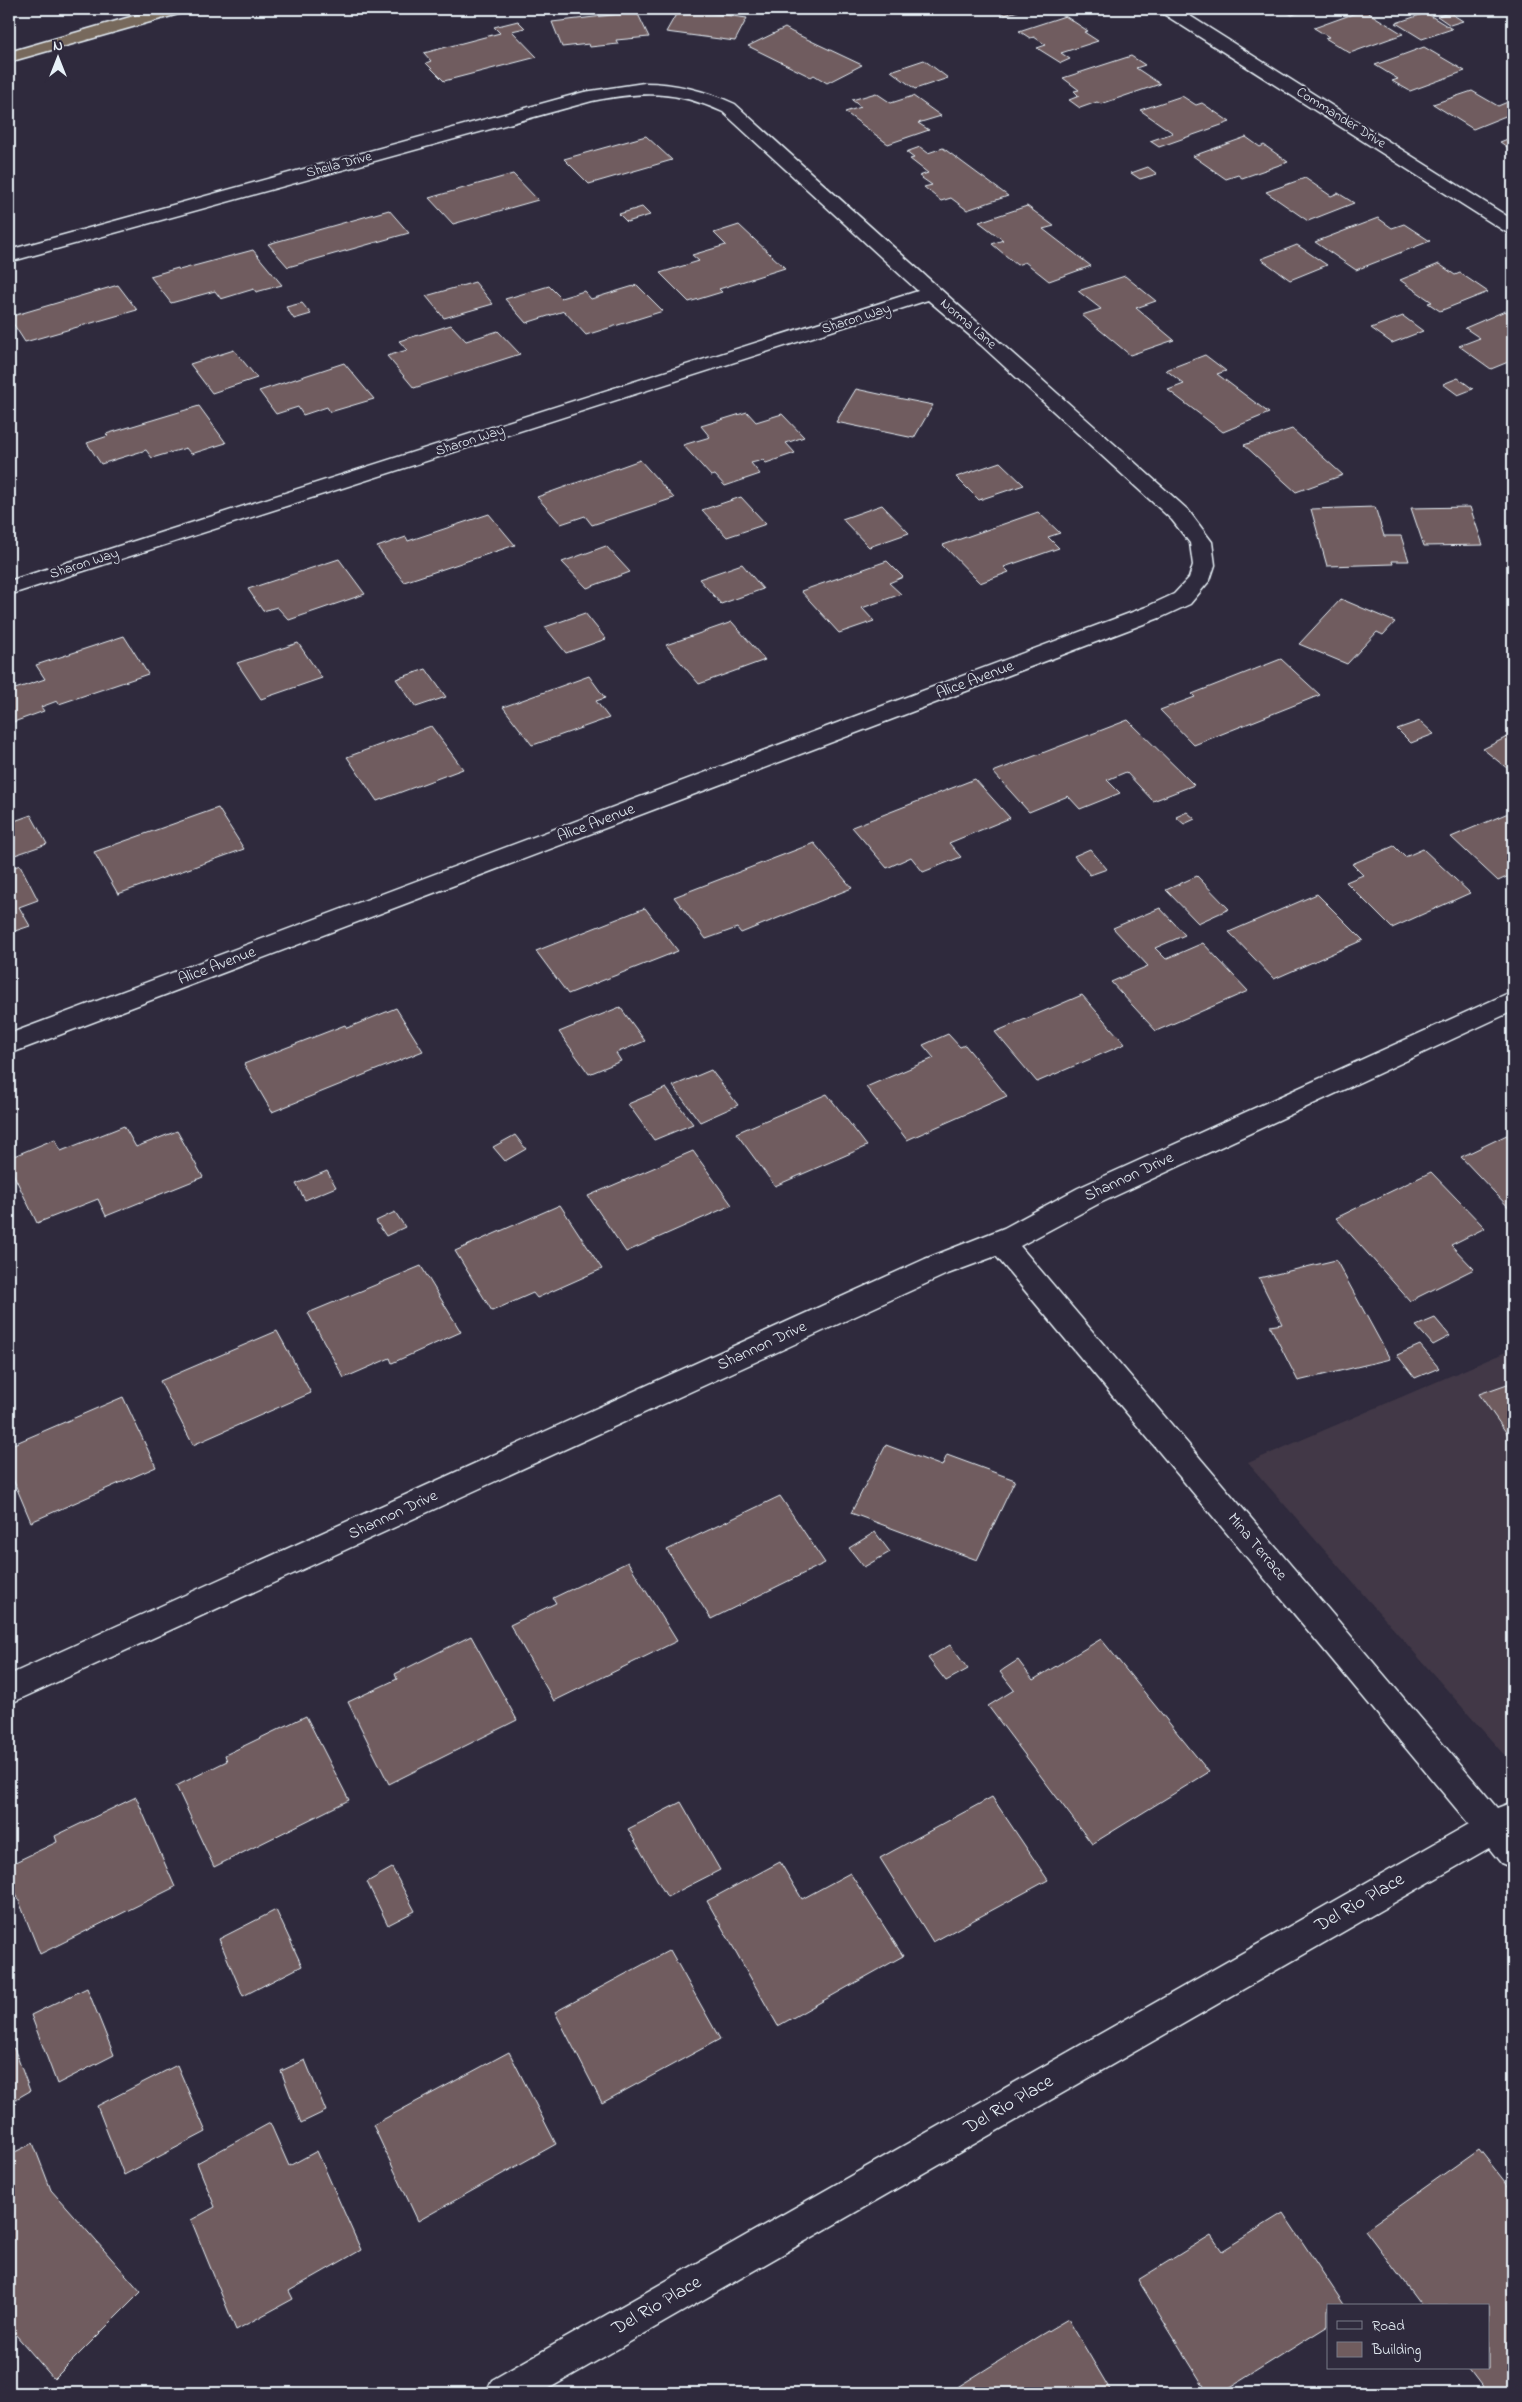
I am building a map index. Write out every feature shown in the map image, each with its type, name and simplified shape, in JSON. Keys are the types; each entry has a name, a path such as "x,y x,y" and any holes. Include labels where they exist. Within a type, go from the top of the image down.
{"highway":[{"path":"9,57 176,9"}],"street":[{"name":"Commander Drive","path":"1168,9 1513,228"},
{"name":"Sheila Drive","path":"9,256 590,96 624,88 647,86 671,88"},
{"name":"Norma Lane","path":"671,88 688,91 730,108 931,292 1180,515 1201,542 1204,565 1198,580 1182,598"},
{"name":"Sharon Way","path":"9,588 904,304 931,292"},
{"name":"Alice Avenue","path":"9,1044 1135,619 1182,598"},
{"name":"Shannon Drive","path":"9,1690 935,1267 980,1253 1041,1224 1088,1196 1513,1000"},
{"name":"Mina Terrace","path":"1001,1243 1506,1832"},
{"name":"Del Rio Place","path":"505,2393 1506,1832"}],"shaded area":[{"path":"1513,1349 1513,1765 1248,1463"}],"building":[{"path":"679,9 747,18 735,41 666,32"},
{"path":"908,9 931,9 915,14"},
{"path":"995,9 1024,9 1005,15"},
{"path":"1281,9 1310,9 1292,15"},
{"path":"1364,10 1403,34 1350,53 1325,38 1329,37 1314,28"},
{"path":"637,12 649,37 616,40 618,44 590,47 589,44 562,47 552,22"},
{"path":"1426,13 1452,29 1422,39 1396,23"},
{"path":"1450,13 1463,21 1450,25 1437,16"},
{"path":"1065,16 1088,31 1084,32 1098,41 1061,53 1070,59 1061,63 1037,48 1046,45 1034,37 1030,38 1019,31"},
{"path":"518,21 525,28 512,31 537,57 444,81 426,63 431,61 424,53 500,33 494,27"},
{"path":"785,28 862,65 827,83 814,75 811,77 748,46"},
{"path":"1424,47 1465,71 1410,91 1392,81 1398,79 1375,65"},
{"path":"1131,56 1145,65 1136,68 1160,84 1101,104 1097,102 1080,108 1069,100 1079,96 1074,91 1079,90 1063,78"},
{"path":"924,60 948,78 915,89 891,71"},
{"path":"1472,91 1498,106 1510,101 1513,103 1513,113 1473,129 1433,104"},
{"path":"876,93 891,103 913,96 941,116 918,123 929,130 888,144 845,112 861,107 852,100"},
{"path":"1182,96 1196,105 1202,103 1230,122 1159,147 1150,141 1173,133 1140,110"},
{"path":"646,136 672,160 589,184 564,159"},
{"path":"1246,137 1260,147 1264,145 1288,162 1242,178 1238,175 1226,179 1193,156"},
{"path":"1513,137 1513,151 1500,142"},
{"path":"920,147 928,153 943,148 1008,196 967,210 951,198 941,201 924,187 932,185 919,176 928,173 910,159 914,158 906,152"},
{"path":"1148,167 1157,174 1140,179 1131,173"},
{"path":"513,174 538,200 453,224 429,198"},
{"path":"1305,178 1331,196 1338,193 1354,203 1308,221 1266,192"},
{"path":"1027,206 1054,226 1043,229 1091,266 1049,281 1025,262 1017,265 992,244 1003,240 979,222"},
{"path":"642,207 650,215 627,222 619,214"},
{"path":"389,210 409,233 288,267 268,244"},
{"path":"1378,218 1392,228 1404,224 1430,241 1356,270 1315,242"},
{"path":"739,225 785,268 719,289 722,292 689,302 660,273 699,261 692,255 726,245 714,233"},
{"path":"1297,245 1327,265 1290,280 1261,259"},
{"path":"253,250 282,285 256,292 254,289 221,299 215,291 171,303 150,276 178,268 179,270"},
{"path":"1439,264 1455,275 1460,273 1488,292 1440,311 1428,303 1432,302 1400,280"},
{"path":"1125,276 1156,301 1136,308 1174,340 1130,355 1082,315 1101,309 1078,291"},
{"path":"475,282 493,304 444,318 426,296"},
{"path":"118,285 137,310 25,342 9,317"},
{"path":"637,285 663,311 586,335 564,311 526,323 505,299 549,286 561,298 584,291 591,299"},
{"path":"302,303 311,314 294,319 286,307"},
{"path":"1505,311 1513,316 1513,360 1491,369 1459,346 1480,338 1465,328"},
{"path":"1403,316 1423,331 1392,343 1371,328"},
{"path":"451,325 466,341 498,331 520,354 414,388 387,356 407,350 399,341"},
{"path":"234,350 257,378 212,393 190,364"},
{"path":"1205,355 1226,371 1217,374 1269,413 1223,432 1168,390 1184,384 1166,370"},
{"path":"344,363 374,399 330,412 327,407 303,415 298,407 276,414 259,391"},
{"path":"1458,378 1473,389 1458,395 1443,384"},
{"path":"856,389 933,405 914,438 836,422"},
{"path":"199,406 226,443 191,454 186,448 152,458 146,450 101,464 87,443 108,436 106,434"},
{"path":"747,412 756,422 782,414 804,437 786,443 795,453 766,463 763,460 751,463 760,474 725,486 715,475 711,476 683,445 710,437 701,426"},
{"path":"1292,429 1343,475 1296,492 1244,445"},
{"path":"640,460 674,498 592,525 585,516 561,524 537,497"},
{"path":"1000,462 1024,485 979,500 956,477"},
{"path":"741,497 766,524 727,537 702,510"},
{"path":"882,505 909,533 869,547 842,519"},
{"path":"1375,507 1384,536 1401,536 1409,561 1392,561 1393,564 1327,566 1311,509"},
{"path":"1470,507 1483,545 1424,546 1411,508"},
{"path":"1038,512 1060,533 1048,537 1059,548 1004,567 1009,572 980,583 943,545"},
{"path":"489,514 515,545 404,582 377,547 406,537 408,541"},
{"path":"606,546 630,572 587,588 562,562"},
{"path":"339,559 365,594 289,620 277,607 263,611 248,589"},
{"path":"887,561 903,577 889,583 901,594 862,608 874,621 839,633 801,591"},
{"path":"742,564 763,589 721,604 699,579"},
{"path":"1341,599 1395,622 1383,635 1377,632 1347,664 1299,644"},
{"path":"585,613 606,639 566,653 545,627"},
{"path":"732,622 765,660 699,684 666,645"},
{"path":"124,636 148,674 59,704 57,701 41,707 44,711 11,723 9,718 9,691 45,679 36,665"},
{"path":"298,643 322,678 261,699 237,663"},
{"path":"1281,659 1320,695 1194,745 1160,710 1195,697 1192,694"},
{"path":"426,669 446,697 416,707 396,679"},
{"path":"589,676 605,698 596,701 609,718 532,745 503,707"},
{"path":"1128,720 1194,785 1153,801 1126,772 1107,780 1120,793 1080,809 1068,796 1029,812 993,772"},
{"path":"1420,721 1434,734 1411,743 1397,729"},
{"path":"431,726 463,769 377,801 347,757"},
{"path":"1509,736 1513,740 1513,773 1483,749"},
{"path":"975,779 1010,818 949,843 961,857 923,872 911,857 887,868 852,827"},
{"path":"218,808 244,849 118,894 94,852"},
{"path":"1513,811 1513,874 1498,881 1451,837"},
{"path":"1187,812 1195,819 1184,824 1176,817"},
{"path":"31,815 47,844 9,857 9,823"},
{"path":"814,843 852,888 741,933 737,928 706,939 674,897"},
{"path":"1394,846 1405,857 1423,849 1470,893 1392,928 1346,882 1363,875 1352,864"},
{"path":"1090,849 1107,869 1090,875 1074,856"},
{"path":"20,865 38,900 19,907 30,926 9,933 9,869"},
{"path":"1197,876 1229,909 1198,923 1166,890"},
{"path":"1317,894 1363,940 1274,979 1229,932"},
{"path":"645,908 678,951 568,994 536,951"},
{"path":"1160,908 1185,935 1155,948 1166,959 1203,943 1248,991 1156,1031 1111,982 1148,966 1113,928"},
{"path":"1082,995 1125,1044 1037,1082 995,1032"},
{"path":"620,1007 645,1041 616,1053 621,1061 589,1074 559,1032"},
{"path":"396,1008 423,1051 272,1112 244,1064 345,1025 347,1028"},
{"path":"948,1034 960,1047 965,1045 1007,1096 907,1140 866,1087 934,1058 923,1045"},
{"path":"711,1070 738,1105 700,1122 673,1086"},
{"path":"666,1088 693,1124 654,1140 628,1104"},
{"path":"827,1094 867,1146 775,1186 736,1133"},
{"path":"124,1126 136,1147 177,1131 203,1177 106,1216 98,1199 37,1223 9,1165 9,1158 55,1139 61,1151"},
{"path":"1513,1132 1513,1212 1461,1157"},
{"path":"515,1135 526,1149 505,1161 493,1147"},
{"path":"693,1151 732,1205 626,1252 588,1196"},
{"path":"327,1171 336,1187 305,1200 296,1184"},
{"path":"1431,1172 1485,1228 1451,1245 1474,1269 1410,1301 1336,1218"},
{"path":"560,1205 602,1269 537,1298 533,1293 492,1311 455,1251"},
{"path":"395,1212 405,1227 386,1236 376,1221"},
{"path":"1336,1260 1390,1359 1298,1381 1270,1326 1282,1324 1259,1278"},
{"path":"421,1266 461,1332 392,1363 390,1358 344,1378 308,1313"},
{"path":"1435,1318 1450,1336 1433,1345 1416,1326"},
{"path":"277,1331 311,1393 193,1445 160,1381"},
{"path":"1420,1345 1439,1368 1415,1378 1397,1355"},
{"path":"1513,1382 1513,1442 1479,1394"},
{"path":"123,1397 156,1467 31,1522 9,1470 9,1446"},
{"path":"886,1445 942,1466 947,1455 1015,1480 977,1560 851,1513"},
{"path":"780,1496 825,1563 711,1619 667,1550"},
{"path":"875,1532 890,1552 864,1567 849,1548"},
{"path":"628,1562 677,1641 554,1701 510,1625 556,1603 553,1598"},
{"path":"471,1636 517,1720 389,1784 348,1702 397,1679 395,1674"},
{"path":"1101,1639 1209,1772 1092,1844 988,1706 1014,1690 1000,1672 1018,1660 1033,1680"},
{"path":"950,1645 968,1669 946,1681 928,1658"},
{"path":"306,1716 349,1800 214,1867 176,1786 227,1761 225,1755"},
{"path":"136,1797 175,1887 40,1954 9,1876 9,1865 57,1842 55,1836"},
{"path":"992,1797 1048,1880 933,1942 880,1858"},
{"path":"681,1802 720,1870 667,1897 628,1829"},
{"path":"780,1862 802,1899 850,1873 903,1956 778,2026 707,1901"},
{"path":"392,1868 415,1911 388,1925 367,1882"},
{"path":"276,1910 302,1966 243,1996 219,1939"},
{"path":"670,1950 720,2039 602,2103 555,2012"},
{"path":"87,1988 114,2055 57,2084 31,2015"},
{"path":"14,2048 30,2091 9,2103 9,2051"},
{"path":"509,2052 556,2144 418,2221 373,2125"},
{"path":"305,2060 326,2111 301,2123 281,2071"},
{"path":"177,2065 206,2132 124,2175 97,2106"},
{"path":"270,2123 289,2166 317,2151 361,2250 289,2291 293,2299 236,2330 191,2220 215,2207 197,2163"},
{"path":"33,2143 51,2190 141,2292 54,2379 9,2327 9,2155"},
{"path":"1479,2149 1513,2192 1513,2393 1487,2393 1470,2370 1490,2370 1490,2304 1420,2304 1365,2230"},
{"path":"1283,2213 1344,2304 1327,2304 1327,2327 1221,2393 1208,2393 1138,2280 1211,2235 1222,2251"},
{"path":"1068,2319 1112,2393 948,2393 1039,2336"}]}
